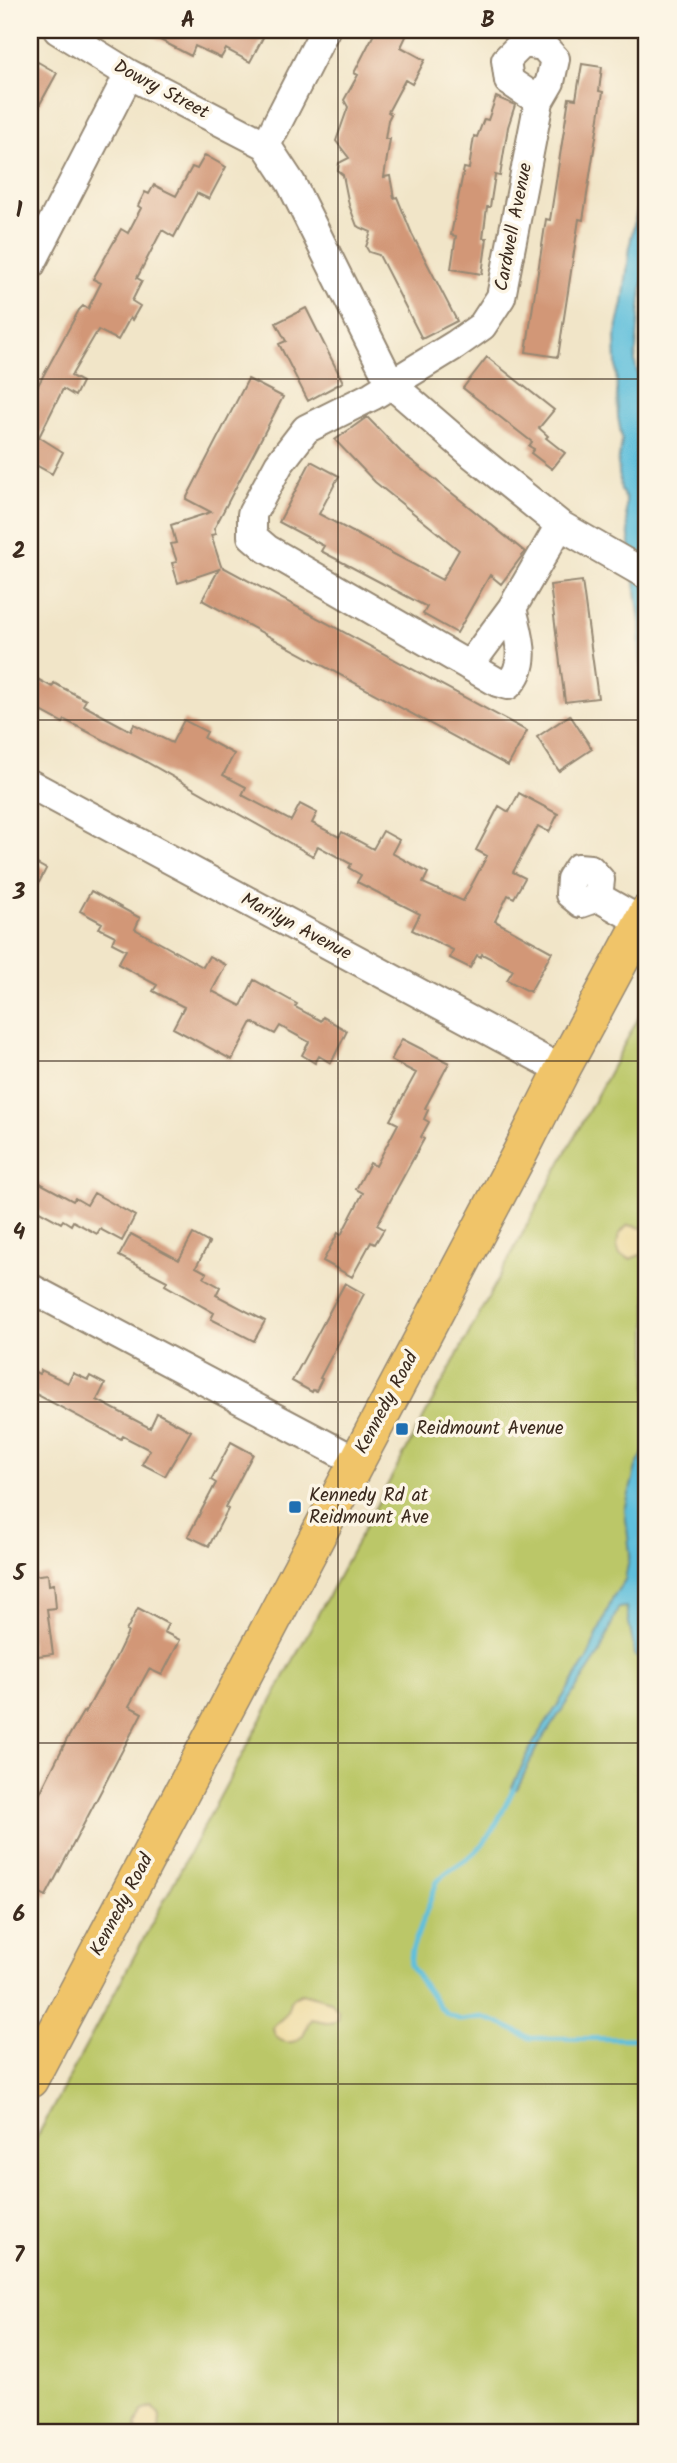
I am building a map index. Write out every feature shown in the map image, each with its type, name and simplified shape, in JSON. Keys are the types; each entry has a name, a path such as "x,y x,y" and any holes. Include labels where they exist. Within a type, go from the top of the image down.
{"main road":[{"name":"Kennedy Road","path":"30,2080 645,917"}],"street":[{"name":"Dowry Street","path":"58,30 99,41 129,74 266,145"},
{"path":"325,30 266,145 291,183 391,384 560,525 647,575"},
{"path":"30,265 129,74"},
{"name":"Cardwell Avenue","path":"469,666 267,549 252,537 252,514 279,464 306,429 391,384 482,326 501,297 538,101"},
{"path":"512,608 521,653 519,674 508,685 497,682 469,666 512,608 560,525"},
{"name":"Marilyn Avenue","path":"30,784 562,1070"},
{"path":"598,897 645,917"},
{"path":"30,1288 356,1461"}],"green space":[{"path":"647,1002 647,2433 30,2433 30,2150"}],"sand":[{"path":"628,1225 647,1229 647,1256 640,1255 630,1259 620,1255 617,1246 619,1234"},
{"path":"302,1993 331,2001 338,2010 337,2019 331,2023 311,2019 299,2039 285,2042 277,2037 273,2027 285,2015 291,2000"},
{"path":"153,2407 160,2415 159,2433 137,2433 136,2425 142,2411"}],"water":[{"path":"647,170 647,261 635,362 645,411 643,444 647,449 647,681 640,656 641,630 626,500 621,490 618,464 622,439 618,417 615,338 623,303 631,238"},
{"path":"647,1446 647,1666 635,1655 626,1607 618,1608 600,1653 537,1747 517,1789 513,1790 531,1747 587,1659 613,1597 625,1580 630,1554 625,1510 636,1467"}],"building":[{"path":"141,30 267,30 250,62 226,49 221,58 195,46 191,56"},
{"path":"376,30 409,30 401,47 425,60 412,84 405,80 388,112 391,114 385,139 390,139 384,177 390,176 394,198 397,197 412,234 457,321 422,339 379,255 369,252 366,247 371,232 357,226 349,205 343,175 338,171 339,163 349,158 336,141 348,107 344,100 358,75 354,73"},
{"path":"38,62 57,73 30,122 30,64 35,67"},
{"path":"582,64 602,67 599,91 603,92 583,220 579,219 558,357 526,352 546,219 550,220 569,98 576,99"},
{"path":"496,97 515,105 508,127 500,176 495,175 490,207 487,207 483,238 487,238 482,274 451,269 456,236 451,235 464,168 469,169 474,136 477,137 484,119 488,120"},
{"path":"205,155 226,167 209,199 197,193 174,237 162,230 137,278 142,281 132,301 140,306 132,320 130,318 118,340 98,330 71,376 82,382 75,396 63,389 39,437 63,452 52,474 30,462 30,400 79,310 83,306 88,309 101,283 93,279 121,229 128,233 141,208 138,206 145,192 149,194 154,185 176,196 192,167 197,169"},
{"path":"306,308 343,382 308,401 279,344 286,341 276,323"},
{"path":"487,357 554,410 539,428 548,436 546,438 565,453 552,469 531,453 534,449 529,446 532,442 463,388"},
{"path":"248,379 283,397 214,529 216,534 211,535 221,566 527,731 508,766 202,600 219,569 178,583 172,563 177,562 171,544 176,543 171,525 211,512 186,499"},
{"path":"367,417 401,452 525,552 501,584 490,575 457,633 423,614 427,607 321,551 324,546 279,522 311,461 339,476 319,514 442,580 459,550 375,482 335,440"},
{"path":"582,581 598,698 565,702 550,585"},
{"path":"30,675 52,687 54,683 86,700 83,705 131,731 134,724 172,743 184,720 207,732 204,738 234,754 223,775 246,787 242,795 291,821 300,804 317,813 312,823 339,837 342,832 373,849 383,831 399,840 392,853 428,873 423,883 463,901 487,856 476,850 499,806 509,812 519,793 558,814 549,832 538,826 513,872 525,878 514,898 508,895 495,921 552,952 530,992 507,980 513,970 482,954 481,957 477,955 470,968 450,958 453,950 412,930 420,914 357,882 361,875 349,868 351,864 318,846 313,856 141,759 30,705"},
{"path":"570,715 592,749 559,771 537,737"},
{"path":"30,860 46,869 30,900"},
{"path":"91,891 140,918 135,929 203,967 209,956 226,965 212,991 241,1006 254,980 297,1004 295,1007 321,1021 323,1017 347,1031 331,1063 319,1056 315,1063 302,1055 309,1042 280,1026 275,1034 252,1022 232,1060 173,1028 184,1007 153,991 157,985 118,964 126,950 112,943 115,936 99,928 102,923 80,911"},
{"path":"402,1039 449,1063 425,1108 428,1110 424,1119 429,1122 421,1137 424,1139 377,1225 384,1229 375,1244 371,1242 352,1277 323,1261 338,1233 341,1235 363,1193 356,1189 370,1163 376,1166 398,1124 390,1120 416,1073 391,1060"},
{"path":"38,1182 73,1201 75,1198 87,1205 94,1193 135,1216 122,1241 100,1229 97,1234 73,1221 71,1225 63,1220 61,1223 30,1206 30,1197"},
{"path":"131,1234 179,1260 193,1234 209,1243 196,1267 207,1273 204,1278 220,1287 216,1295 265,1321 254,1341 211,1319 214,1313 165,1285 167,1281 119,1256"},
{"path":"345,1283 364,1294 320,1378 322,1379 316,1391 312,1392 292,1381"},
{"path":"30,1369 39,1374 41,1370 68,1383 73,1373 88,1380 90,1376 105,1384 97,1400 150,1428 157,1413 191,1431 165,1476 142,1464 150,1450 123,1436 121,1439 30,1391"},
{"path":"231,1442 253,1454 225,1507 228,1509 209,1546 188,1536 216,1483 211,1480"},
{"path":"48,1574 49,1585 54,1584 56,1608 47,1609 53,1654 30,1657 30,1576"},
{"path":"138,1608 168,1624 164,1632 180,1640 162,1675 149,1669 129,1706 142,1713 46,1896 30,1887 30,1813 66,1741 115,1659"}],"waterway":[{"path":"513,1790 479,1849 437,1882 412,1950 410,1966 439,2006 448,2015 461,2020 482,2017 530,2038 647,2039"}],"place":[{"name":"Reidmount Avenue","path":"402,1429"},
{"name":"Kennedy Rd at Reidmount Ave","path":"295,1507"}]}
